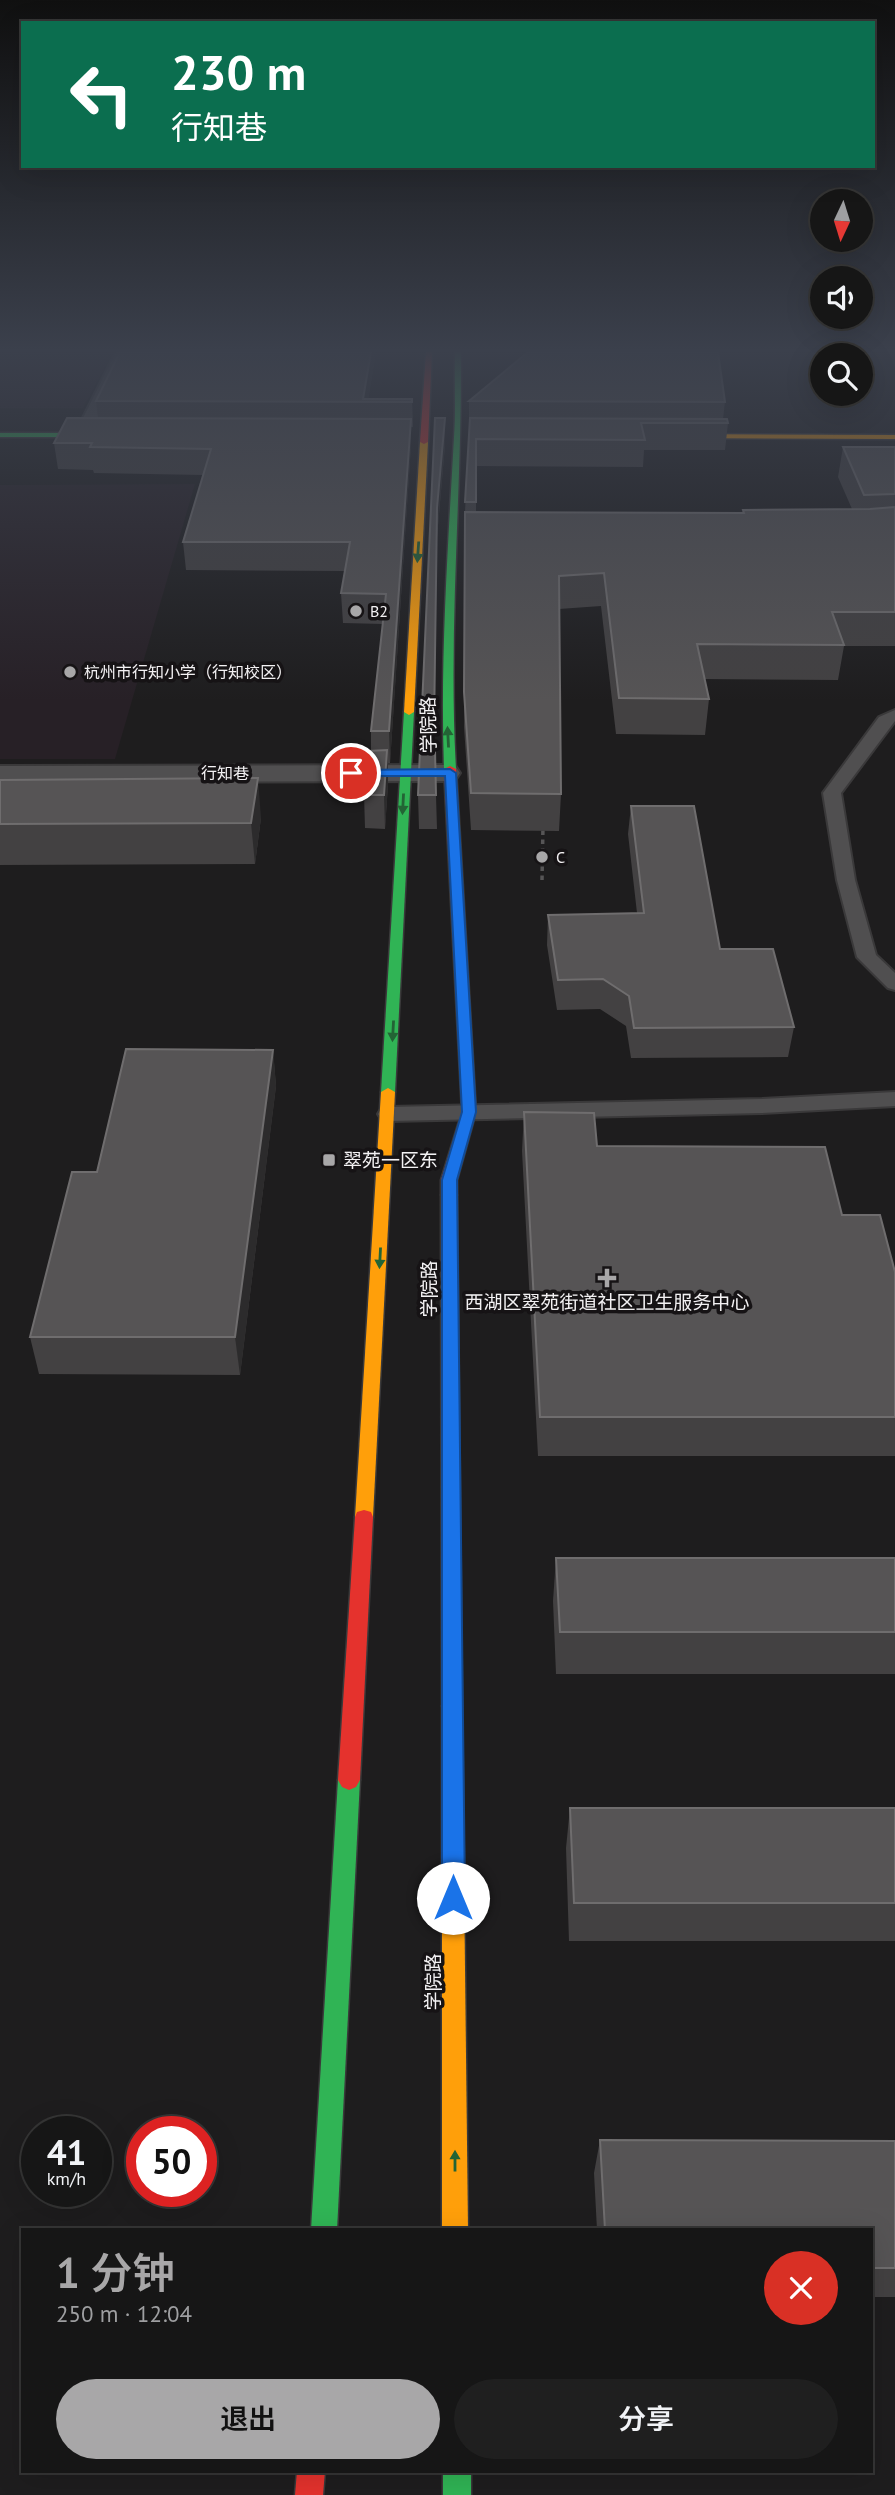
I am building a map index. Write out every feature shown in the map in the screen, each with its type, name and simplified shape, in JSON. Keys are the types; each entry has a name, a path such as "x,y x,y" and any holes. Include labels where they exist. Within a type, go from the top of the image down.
{"main road":[{"name":"学院路","path":"324,2228 389,1114 417,468"},
{"name":"学院路","path":"455,2228 449,1180 469,1112 448,727 462,468"},
{"path":"309,2495 311,2473"},
{"path":"457,2473 457,2495"}],"street":[{"name":"行知巷","path":"0,774 450,773"}],"lane":[{"path":"895,715 885,720 832,793 846,880 867,957 895,984"},
{"path":"389,1114 762,1106 895,1099"}],"path":[{"path":"542,880 543,815"}],"shaded area":[{"name":"杭州市行知小学（行知校区）","path":"195,484 115,759 0,759 0,485"}],"building":[{"path":"205,468 408,468 389,731 371,731 386,594 341,593 350,542 183,542"},
{"path":"433,468 441,468 437,508 434,729 421,729"},
{"path":"467,468 476,468 476,502 465,502"},
{"path":"852,468 895,468 895,494 864,495"},
{"path":"895,507 895,612 832,612 844,645 697,644 709,699 619,698 604,573 559,576 561,794 471,793 464,692 465,512 744,513 743,510"},
{"path":"387,750 384,795 364,795 368,751"},
{"path":"420,750 435,750 436,795 418,795"},
{"path":"258,778 251,823 0,824 0,780"},
{"path":"631,806 694,806 720,949 773,949 794,1027 634,1028 629,996 603,979 558,980 548,915 644,913"},
{"path":"126,1049 273,1050 235,1337 30,1337 72,1172 97,1172"},
{"path":"524,1112 594,1113 597,1146 825,1147 842,1215 880,1215 895,1272 895,1417 540,1417"},
{"path":"556,1558 895,1558 895,1632 560,1632"},
{"path":"570,1808 895,1808 895,1903 574,1903"},
{"path":"600,2140 895,2141 895,2268 873,2268 873,2228 605,2228"}],"traffic: fast":[{"path":"450,769 448,727 451,537 456,468"},
{"path":"388,1092 409,712"},
{"path":"449,1195 452,1706"},
{"path":"324,2228 349,1780"},
{"path":"457,2473 457,2495"}],"traffic: slow":[{"path":"409,712 423,468"},
{"path":"364,1517 388,1092"},
{"path":"452,1706 455,2228"}],"traffic: jam":[{"path":"449,1195 449,1180 469,1112 450,769"},
{"path":"349,1780 364,1517"},
{"path":"309,2495 311,2473"}],"place":[{"name":"B2","path":"356,611"},
{"name":"杭州市行知小学（行知校区）","path":"70,672"},
{"name":"C","path":"542,857"},
{"name":"翠苑一区东","path":"329,1160"},
{"name":"西湖区翠苑街道社区卫生服务中心","path":"607,1278"}],"route":[{"path":"351,773 450,773 469,1112 449,1180 453,1898"}]}
